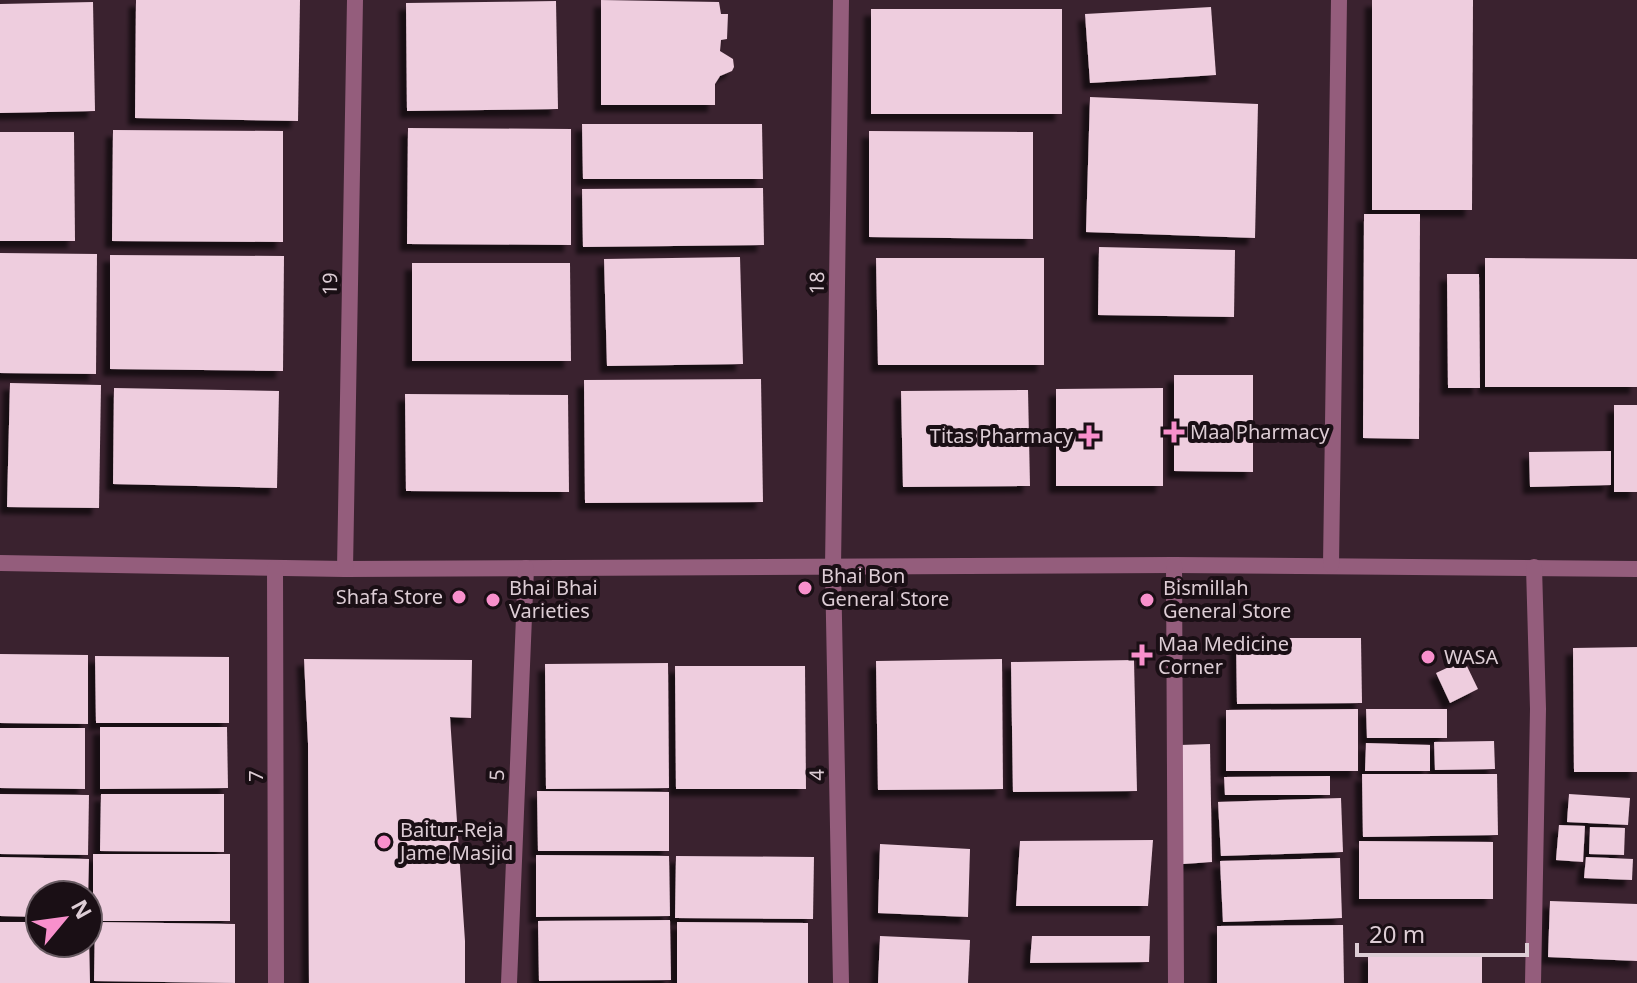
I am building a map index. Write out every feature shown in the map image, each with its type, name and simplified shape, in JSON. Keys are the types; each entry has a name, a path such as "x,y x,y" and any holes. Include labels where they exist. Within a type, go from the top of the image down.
{"street":[{"name":"19","path":"345,569 355,0"},
{"name":"18","path":"833,567 841,0"},
{"path":"1331,565 1339,0"},
{"path":"0,563 345,569 1174,565 1637,569"},
{"path":"1174,565 1176,983"},
{"name":"4","path":"833,567 841,983"},
{"path":"1533,983 1538,709 1534,567"},
{"name":"7","path":"275,568 276,983"},
{"name":"5","path":"509,983 526,568"}],"building":[{"path":"136,0 300,0 298,121 135,118"},
{"path":"601,0 719,2 721,14 728,14 727,39 721,40 720,51 733,59 734,67 720,76 715,84 715,105 601,105"},
{"path":"1372,0 1473,0 1472,210 1372,210"},
{"path":"556,1 558,109 407,111 406,3"},
{"path":"93,2 95,111 0,113 0,4"},
{"path":"1211,7 1216,75 1090,83 1085,14"},
{"path":"871,9 1062,9 1062,114 871,114"},
{"path":"1090,97 1258,104 1255,238 1086,232"},
{"path":"582,124 762,124 763,179 583,179"},
{"path":"408,128 571,129 571,245 407,244"},
{"path":"113,130 283,131 283,242 112,241"},
{"path":"869,131 1033,132 1033,239 869,237"},
{"path":"0,132 74,132 75,241 0,241"},
{"path":"763,188 764,245 583,247 582,189"},
{"path":"1364,214 1420,214 1419,439 1363,438"},
{"path":"1099,247 1235,250 1234,317 1098,315"},
{"path":"0,253 97,254 96,374 0,373"},
{"path":"110,255 284,256 283,371 110,369"},
{"path":"740,257 743,364 607,366 604,259"},
{"path":"876,258 1044,258 1044,365 878,365"},
{"path":"1485,258 1637,259 1637,387 1485,387"},
{"path":"412,263 570,263 571,361 412,361"},
{"path":"1447,274 1479,274 1480,388 1448,388"},
{"path":"1174,375 1253,375 1253,472 1174,471"},
{"path":"761,379 763,502 585,503 584,380"},
{"path":"10,383 101,385 99,508 7,507"},
{"path":"114,388 279,391 277,488 113,484"},
{"path":"1163,388 1163,486 1056,486 1056,389"},
{"path":"1028,390 1030,486 903,487 901,391"},
{"path":"405,394 568,395 569,492 406,491"},
{"path":"1614,405 1637,405 1637,492 1614,492"},
{"path":"1611,451 1611,485 1530,487 1529,452"},
{"path":"1236,638 1361,638 1362,703 1237,704"},
{"path":"1637,647 1637,772 1574,772 1573,648"},
{"path":"0,654 88,655 88,724 0,723"},
{"path":"95,656 229,657 229,723 96,723"},
{"name":"Baitur-Reja Jame Masjid","path":"304,659 472,660 471,718 450,717 465,983 309,983 308,743"},
{"path":"1002,659 1003,789 878,790 876,661"},
{"path":"1134,660 1137,791 1013,792 1011,662"},
{"path":"1464,660 1478,689 1450,703 1436,673"},
{"path":"668,663 669,788 546,789 545,664"},
{"path":"675,666 805,666 806,789 676,789"},
{"path":"1358,709 1358,771 1226,771 1226,710"},
{"path":"1366,709 1447,709 1447,738 1367,738"},
{"path":"100,727 227,727 228,788 100,789"},
{"path":"0,728 85,728 85,789 0,788"},
{"path":"1494,741 1495,769 1435,770 1434,742"},
{"path":"1366,743 1430,745 1430,771 1365,771"},
{"path":"1210,744 1212,862 1183,864 1180,745"},
{"path":"1362,774 1497,774 1498,835 1363,837"},
{"path":"1330,776 1330,795 1225,795 1224,777"},
{"path":"537,791 669,792 669,851 538,851"},
{"path":"0,794 89,795 88,855 0,854"},
{"path":"101,794 224,794 224,852 100,851"},
{"path":"1569,794 1630,798 1628,825 1567,822"},
{"path":"1341,798 1343,852 1221,856 1218,802"},
{"path":"1559,825 1585,826 1583,862 1556,860"},
{"path":"1590,827 1625,828 1624,855 1589,854"},
{"path":"1153,840 1148,906 1016,906 1020,841"},
{"path":"1359,841 1493,842 1493,899 1359,899"},
{"path":"880,844 970,849 968,917 878,913"},
{"path":"93,854 230,854 230,921 104,921 104,879 93,879"},
{"path":"536,855 669,856 670,916 536,917"},
{"path":"676,856 814,857 813,919 675,918"},
{"path":"0,857 89,859 88,879 24,879 24,917 0,916"},
{"path":"1586,857 1633,859 1632,880 1584,878"},
{"path":"1340,858 1342,918 1223,922 1220,861"},
{"path":"1550,901 1637,904 1637,961 1548,957"},
{"path":"670,920 671,980 539,981 538,921"},
{"path":"0,922 24,922 24,959 89,959 90,983 0,983"},
{"path":"104,922 235,924 235,983 94,981 94,959 104,959"},
{"path":"677,922 808,923 808,983 677,983"},
{"path":"1343,925 1344,983 1217,983 1217,926"},
{"path":"880,936 970,940 968,983 878,983"},
{"path":"1032,936 1150,936 1149,962 1030,963"},
{"path":"1368,954 1482,955 1482,983 1368,983"}],"place":[{"name":"Maa Pharmacy","path":"1174,432"},
{"name":"Titas Pharmacy","path":"1089,436"},
{"name":"Bhai Bon General Store","path":"805,588"},
{"name":"Shafa Store","path":"459,597"},
{"name":"Bhai Bhai Varieties","path":"493,600"},
{"name":"Bismillah General Store","path":"1147,600"},
{"name":"Maa Medicine Corner","path":"1142,655"},
{"name":"WASA","path":"1428,657"},
{"name":"Baitur-Reja Jame Masjid","path":"384,842"}]}
